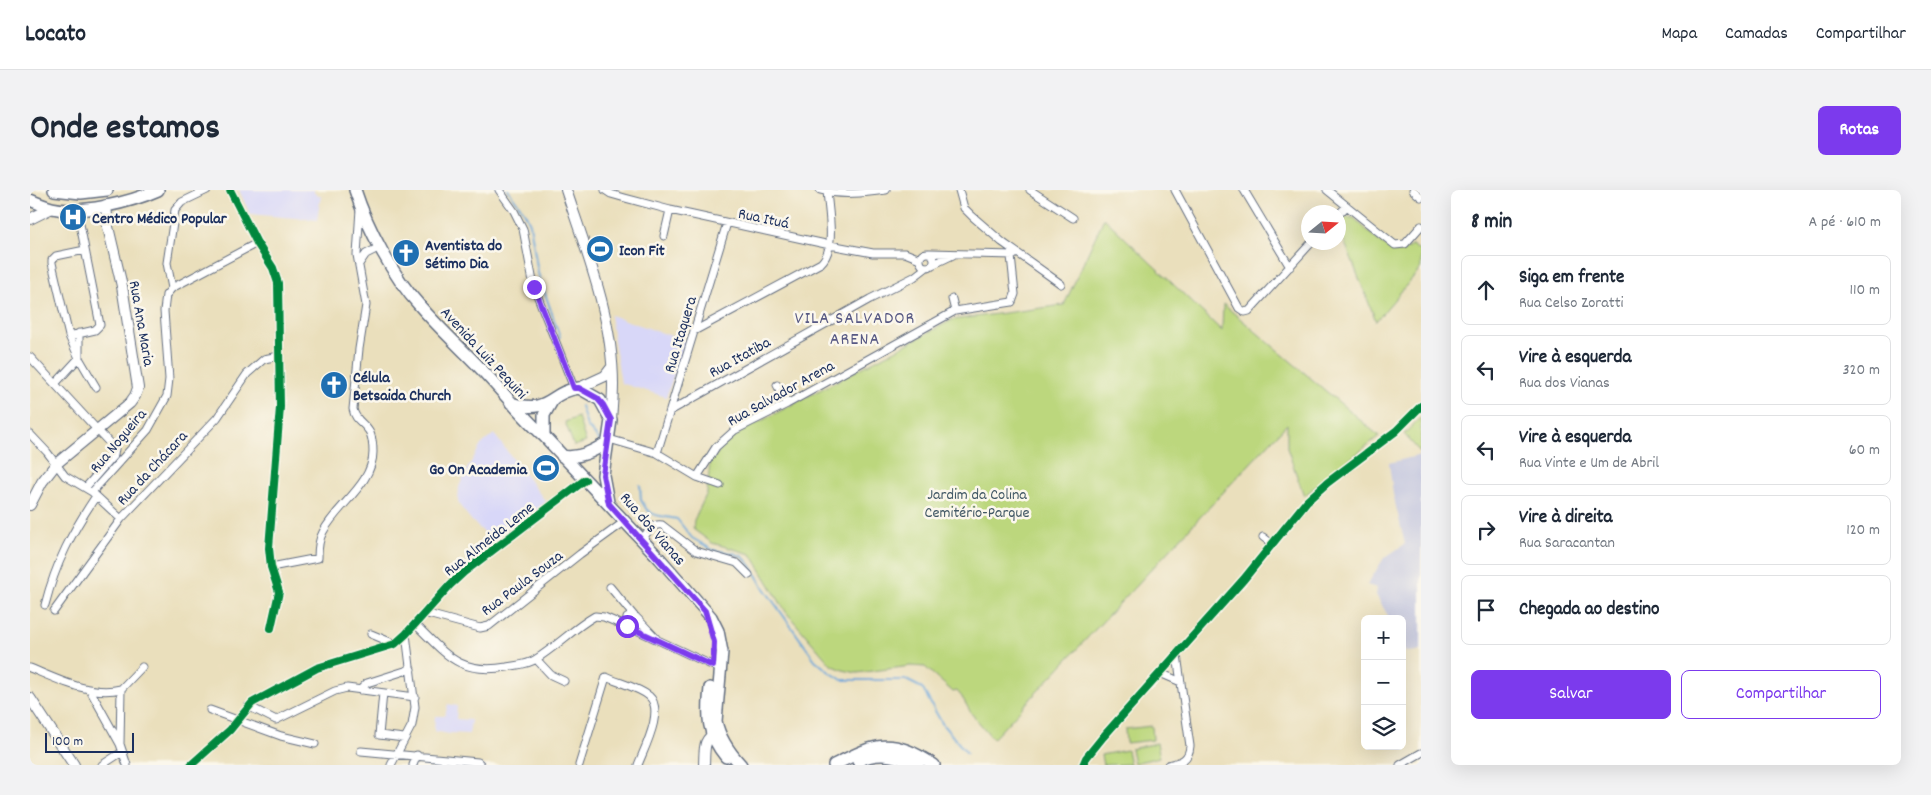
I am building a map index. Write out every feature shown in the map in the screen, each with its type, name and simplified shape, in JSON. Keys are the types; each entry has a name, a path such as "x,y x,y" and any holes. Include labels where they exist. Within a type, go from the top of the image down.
{"main road":[{"path":"54,190 81,193"},
{"path":"33,203 53,197 107,190"},
{"path":"33,203 52,208 78,209 136,199 158,190"},
{"name":"Avenida Luiz Pequini","path":"351,190 370,228 375,249 420,307 609,504"},
{"name":"Avenida Luiz Pequini","path":"356,190 360,205"},
{"path":"544,436 544,415 552,401 558,395 577,388 600,400 611,420"},
{"path":"511,403 527,407 540,406 552,401"},
{"name":"Rua dos Vianas","path":"611,420 603,481 609,504 705,611 714,642 717,668 708,711 708,721 723,753 733,765"},
{"path":"562,456 588,453 609,440"},
{"name":"Rua dos Vianas","path":"715,733 741,765"},
{"path":"834,765 871,747 881,746 896,747 910,751 934,765"},
{"path":"850,765 866,757 884,754 893,755 918,765"}],"street":[{"path":"208,190 182,202 175,210 167,263 172,288 257,243"},
{"path":"230,190 257,243 271,264 278,283 279,424 269,548 278,599 271,628"},
{"path":"499,190 514,211 523,229 534,287 577,388 605,376 612,367"},
{"name":"Rua dos Vianas","path":"566,190 602,302 612,367 611,420"},
{"name":"Rua Ituá","path":"606,190 611,194 670,210 830,245 873,253 924,255"},
{"path":"694,331 826,259 830,245 825,191 863,193 886,190"},
{"path":"959,190 964,208 968,212 1002,242 1061,284"},
{"path":"1030,190 1073,218"},
{"path":"1175,190 1239,308 1245,312 1249,311 1305,250"},
{"path":"1244,190 1290,267"},
{"path":"1328,190 1395,245 1405,244 1421,226"},
{"path":"1413,190 1421,197"},
{"name":"Rua Ana Maria","path":"30,505 42,482 56,464 130,403 138,388 122,286 108,227 106,205"},
{"path":"271,567 318,558 323,532 368,472 372,461 370,432 355,418 353,409 366,305 359,265 360,205"},
{"path":"30,219 52,208"},
{"path":"69,336 95,330 100,325 78,209"},
{"path":"664,236 670,210"},
{"name":"Rua Itaquera","path":"657,454 727,223"},
{"path":"358,235 362,230 370,228"},
{"path":"358,235 361,246 375,249"},
{"path":"994,255 1002,242"},
{"path":"359,265 362,256 375,249"},
{"path":"85,250 56,256 52,260 69,336 96,387"},
{"name":"Rua Itatiba","path":"670,410 870,299 914,277 929,266 954,254"},
{"path":"924,255 1021,255"},
{"path":"924,255 934,258 929,266 922,264 924,255"},
{"name":"Rua Salvador Arena","path":"697,477 716,447 735,430 787,404 955,311 1012,302 1015,294 1011,256"},
{"name":"Rua Nogueira","path":"91,492 148,430 167,396 169,379 164,311 166,295 172,288"},
{"path":"952,299 955,311"},
{"path":"55,384 79,358 79,334"},
{"name":"Rua da Chácara","path":"54,611 121,519 217,418 247,374 264,359 279,356"},
{"path":"30,357 113,446 115,452 91,492 60,556 45,605"},
{"path":"777,385 787,404"},
{"path":"1083,765 1086,758 1244,579 1299,509 1317,490 1396,431 1421,406"},
{"path":"30,434 65,476 91,492 121,519"},
{"path":"609,440 657,454 697,477 720,485"},
{"name":"Rua Almeida Leme","path":"190,765 239,719 246,708 317,668 395,644 464,572 586,480"},
{"name":"Rua Paula Souza","path":"424,614 480,628 489,626 580,554 624,522"},
{"path":"642,540 652,527 662,525 696,551 736,563 749,575"},
{"path":"1263,537 1272,544"},
{"path":"610,587 636,618 658,640"},
{"path":"415,624 444,652 468,668 498,668 528,663 596,616 604,617 658,640 717,668"},
{"path":"630,628 626,624 627,618 636,618"},
{"path":"371,634 395,644"},
{"path":"391,765 414,716 415,697 406,634"},
{"path":"1168,765 1186,759 1190,752 1177,655"},
{"path":"536,659 551,675 564,681"},
{"path":"30,668 57,680 90,690 105,692 121,689 142,667"},
{"path":"360,690 367,683 411,669"},
{"path":"1160,673 1181,682"},
{"path":"580,765 606,677 650,696 655,706 655,720 638,765"},
{"path":"246,708 279,720 335,691 346,688 415,697"},
{"path":"120,744 121,689"},
{"path":"90,690 120,744 127,765"},
{"path":"383,693 379,735 404,740"},
{"path":"30,698 74,765"},
{"path":"210,710 239,719 281,736 315,744"},
{"path":"704,765 706,742 715,733"},
{"path":"360,750 398,752 478,762 481,765"},
{"path":"102,765 122,752"},
{"path":"1400,765 1421,753"},
{"path":"413,765 417,755"}],"shaded area":[{"path":"239,190 314,190 314,193 321,196 317,220 250,214"},
{"path":"610,315 686,341 666,397 621,383"},
{"path":"494,434 546,502 532,513 518,519 492,540 472,521 458,501 459,487 466,471 481,445"},
{"path":"1421,455 1421,651 1406,652 1406,615 1388,615 1376,595 1377,588 1367,585 1384,558 1405,544 1393,494 1389,463"},
{"path":"448,704 457,706 456,719 471,720 469,734 450,734 434,731 435,716 445,716"}],"green space":[{"path":"1346,217 1354,218 1393,251 1402,251 1412,245 1421,252 1421,268 1376,321 1346,246"},
{"name":"Jardim da Colina Cemitério-Parque","path":"1104,218 1222,331 1223,304 1379,436 1304,496 1287,448 1287,424 993,739 971,713 957,691 953,692 925,667 911,666 857,673 831,665 786,612 751,554 712,543 693,529 694,520 707,493 710,462 728,441 748,428 952,320 1064,305"},
{"path":"578,417 586,442 574,446 565,422"},
{"path":"1421,417 1421,453 1404,434"},
{"path":"1152,726 1153,740 1126,743 1125,729"},
{"path":"1157,743 1160,757 1134,763 1131,749"},
{"path":"1127,750 1130,764 1103,765 1101,755"}],"waterway":[{"path":"508,190 525,213 530,224 538,273 560,337"},
{"path":"581,406 587,426 601,442"},
{"path":"640,485 641,500 647,510 655,515 677,519 692,538 713,550 733,553 743,557 815,660 828,671 842,680 906,680 922,688 943,725 967,753"}],"cycle path":[{"path":"230,190 257,243 273,268 278,283 280,407 269,548 271,567 279,592 271,628"},
{"path":"1083,765 1086,758 1103,737 1244,579 1307,501 1327,483 1396,431 1421,406"},
{"path":"191,765 230,730 252,703 317,668 395,644 464,572 585,480"}],"place":[{"name":"Centro Médico Popular","path":"73,217"},
{"name":"Icon Fit","path":"600,249"},
{"name":"Aventista do Sétimo Dia","path":"406,253"},
{"name":"Célula Betsaida Church","path":"334,385"},
{"name":"Go On Academia","path":"546,468"}],"district":[{"name":"VILA SALVADOR ARENA","path":"855,327"}],"route":[{"path":"534,287 574,388 579,388 597,398 611,420 603,475 604,488 609,504 705,611 714,642 713,666 627,626"}]}
